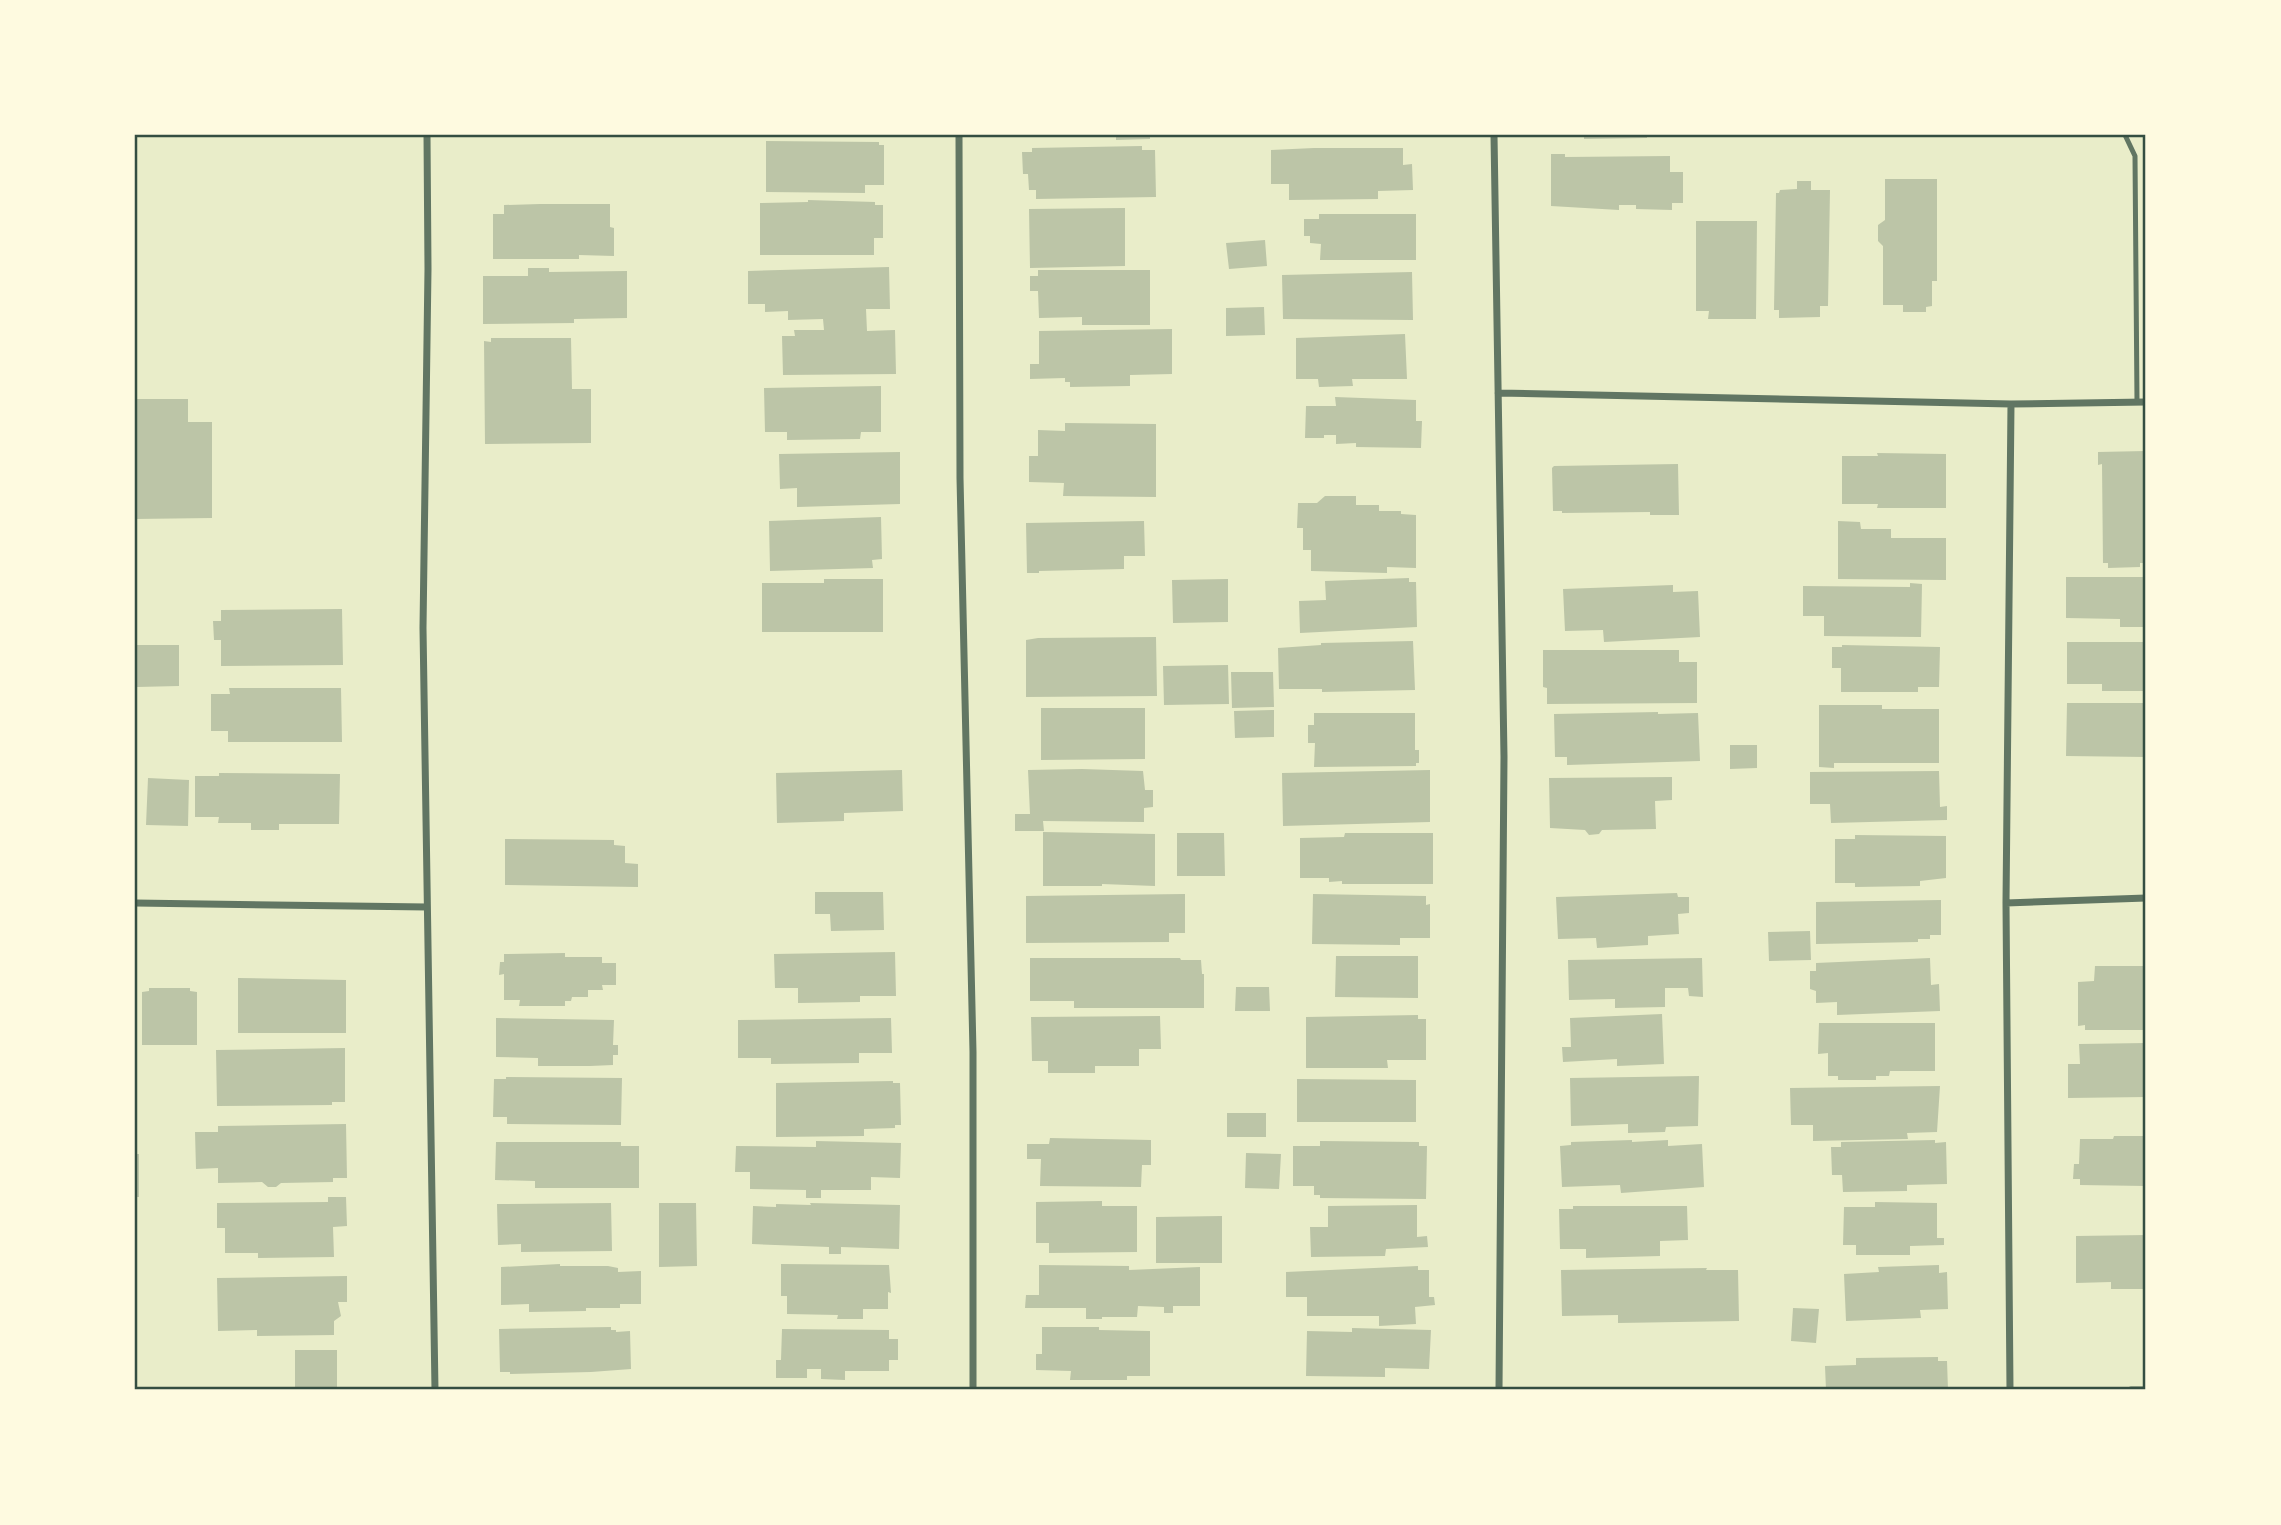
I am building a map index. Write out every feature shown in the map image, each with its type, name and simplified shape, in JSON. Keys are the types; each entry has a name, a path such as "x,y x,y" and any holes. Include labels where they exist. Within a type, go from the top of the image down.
{"street":[{"path":"427,135 423,628 435,1390"},
{"path":"959,135 960,491 973,1066 973,1390"},
{"path":"1494,135 1504,757 1499,1390"},
{"path":"1498,393 2011,404 2142,402"},
{"path":"2010,1390 2006,903 2011,404"},
{"path":"2006,903 2146,898"},
{"path":"135,903 427,907"},
{"path":"2132,1390 2146,1390"}],"lane":[{"path":"2125,135 2135,156 2142,402"}],"building":[{"path":"1116,135 1150,135 1150,139 1116,140"},
{"path":"1584,135 1647,135 1647,138 1584,139"},
{"path":"766,141 879,142 879,145 884,145 884,185 865,185 865,193 766,192"},
{"path":"1142,146 1142,150 1155,150 1156,197 1036,199 1036,190 1029,190 1028,174 1023,174 1022,152 1032,152 1032,148"},
{"path":"1403,148 1403,165 1412,164 1413,190 1378,191 1378,199 1289,200 1289,184 1271,184 1271,150"},
{"path":"1551,154 1565,154 1565,157 1670,156 1670,172 1683,172 1683,203 1672,203 1672,210 1636,209 1636,205 1619,205 1619,210 1551,206"},
{"path":"1885,179 1937,179 1937,281 1932,281 1932,306 1926,307 1926,312 1903,312 1903,305 1883,305 1883,246 1878,241 1878,225 1885,220"},
{"path":"1797,181 1811,181 1811,190 1830,190 1828,306 1820,306 1820,317 1779,318 1779,310 1774,310 1776,193 1780,190 1797,189"},
{"path":"808,200 875,202 875,205 883,205 883,238 874,238 874,255 760,255 760,203"},
{"path":"610,204 610,227 614,228 614,256 579,255 579,259 493,259 493,214 504,214 504,205"},
{"path":"1125,208 1125,266 1030,268 1029,209"},
{"path":"1319,214 1416,214 1416,260 1320,260 1321,244 1310,243 1310,236 1304,236 1304,219 1319,219"},
{"path":"1696,221 1757,221 1756,319 1708,319 1709,311 1696,311"},
{"path":"1265,240 1267,266 1229,269 1226,243"},
{"path":"889,267 890,309 866,309 867,331 895,330 896,374 783,375 782,336 795,336 794,330 824,330 823,319 788,320 788,311 765,312 765,304 748,304 748,271"},
{"path":"528,268 549,268 549,272 627,271 627,318 574,319 574,323 483,324 483,276 528,276"},
{"path":"1038,270 1150,270 1150,325 1082,325 1082,317 1039,318 1038,291 1030,291 1030,276 1038,276"},
{"path":"1412,272 1413,320 1283,319 1282,275"},
{"path":"1264,307 1265,335 1226,336 1226,308"},
{"path":"1172,329 1172,374 1130,375 1130,386 1070,387 1070,382 1065,382 1065,378 1030,379 1030,364 1039,364 1039,331"},
{"path":"1405,334 1407,379 1352,379 1353,386 1319,387 1318,379 1296,379 1296,338"},
{"path":"491,338 571,338 572,389 591,389 591,443 485,444 484,341 491,342"},
{"path":"881,386 881,432 861,432 860,439 787,440 787,432 765,432 764,388"},
{"path":"1335,397 1416,400 1416,421 1422,421 1421,448 1336,444 1336,435 1305,438 1306,406 1336,406"},
{"path":"135,399 188,399 188,422 212,422 212,518 135,519"},
{"path":"1065,423 1156,424 1156,497 1063,496 1064,483 1029,482 1029,456 1038,456 1038,430 1065,431"},
{"path":"2146,451 2146,563 2140,563 2140,567 2108,568 2108,563 2103,563 2102,464 2098,465 2098,452"},
{"path":"900,452 900,504 797,507 797,488 780,489 779,454"},
{"path":"1877,453 1946,454 1946,508 1877,508 1878,504 1842,504 1842,456 1878,456"},
{"path":"1678,464 1679,515 1553,511 1554,466"},
{"path":"1325,496 1356,496 1356,505 1379,505 1379,511 1401,511 1401,514 1416,515 1416,568 1387,567 1387,573 1311,571 1311,550 1303,550 1303,528 1297,528 1298,503 1317,503"},
{"path":"881,517 882,559 872,560 873,568 770,571 769,521"},
{"path":"1144,521 1145,556 1124,556 1124,569 1027,573 1026,523"},
{"path":"1838,521 1860,522 1861,529 1891,529 1891,538 1946,538 1946,580 1838,579"},
{"path":"2066,577 2146,577 2146,627 2120,627 2120,619 2066,618"},
{"path":"1409,578 1409,582 1416,582 1417,627 1300,633 1299,601 1326,600 1325,581"},
{"path":"824,579 883,579 883,632 762,632 762,583 824,583"},
{"path":"1228,579 1228,622 1173,623 1172,580"},
{"path":"1910,583 1922,584 1921,637 1824,636 1824,616 1803,616 1803,586 1910,587"},
{"path":"1673,585 1673,592 1698,591 1700,637 1604,642 1603,630 1565,631 1563,589"},
{"path":"342,609 343,665 221,666 221,640 214,640 213,621 221,621 221,610"},
{"path":"1156,637 1157,696 1026,697 1026,640"},
{"path":"1413,641 1415,690 1322,692 1322,689 1279,689 1278,648 1321,643"},
{"path":"2067,642 2146,642 2146,691 2102,691 2102,684 2067,684"},
{"path":"137,645 179,645 179,686 137,687"},
{"path":"1832,647 1940,647 1939,687 1918,687 1918,692 1841,692 1841,668 1832,668"},
{"path":"1543,650 1679,650 1679,662 1697,662 1697,703 1547,704 1547,688 1543,687"},
{"path":"1228,665 1229,704 1164,705 1163,666"},
{"path":"1231,672 1273,672 1274,707 1232,708"},
{"path":"229,688 341,688 342,742 228,742 228,731 211,731 211,694 230,694"},
{"path":"2067,703 2146,703 2146,757 2066,756"},
{"path":"1819,705 1939,709 1939,763 1834,763 1834,768 1819,767"},
{"path":"1041,708 1145,708 1145,759 1041,760"},
{"path":"1274,710 1274,737 1235,738 1234,711"},
{"path":"1314,713 1415,713 1415,750 1419,750 1419,763 1416,763 1416,766 1314,767 1315,743 1308,743 1308,725 1314,725"},
{"path":"1698,713 1700,761 1567,765 1567,757 1555,757 1554,714"},
{"path":"1730,745 1757,745 1757,768 1730,769"},
{"path":"902,770 903,811 844,813 844,821 777,823 776,773"},
{"path":"1028,770 1143,771 1145,790 1153,790 1153,807 1144,808 1144,822 1043,821 1044,831 1015,831 1015,814 1030,814"},
{"path":"1430,770 1430,822 1283,826 1282,773"},
{"path":"1939,771 1940,807 1947,806 1947,820 1831,823 1830,804 1810,804 1810,772"},
{"path":"219,773 340,774 339,824 279,824 279,830 251,830 251,823 218,823 219,817 195,817 195,776 219,776"},
{"path":"1672,777 1672,800 1655,801 1656,829 1602,830 1599,834 1589,835 1585,830 1550,828 1549,778"},
{"path":"148,778 189,780 188,826 146,825"},
{"path":"1043,832 1155,834 1155,886 1043,886"},
{"path":"1177,833 1224,833 1225,876 1177,876"},
{"path":"1345,833 1433,833 1433,884 1342,884 1342,881 1329,882 1329,878 1300,878 1300,838 1344,837"},
{"path":"1855,835 1946,836 1946,878 1920,881 1920,886 1855,887 1855,883 1835,883 1835,839 1855,839"},
{"path":"505,839 614,840 614,845 625,846 625,863 638,864 638,887 505,885"},
{"path":"815,892 883,892 884,930 831,931 830,914 815,914"},
{"path":"1677,893 1678,897 1689,897 1689,913 1678,914 1679,934 1648,936 1648,945 1597,948 1596,938 1558,939 1556,897"},
{"path":"1185,894 1185,933 1169,933 1169,942 1026,943 1026,896"},
{"path":"1313,894 1426,896 1426,905 1430,904 1430,938 1400,938 1400,945 1312,944"},
{"path":"1941,900 1941,935 1930,935 1930,939 1918,939 1918,942 1816,944 1816,902"},
{"path":"1810,931 1811,960 1769,961 1768,932"},
{"path":"895,952 896,996 860,996 860,1002 798,1003 798,988 775,988 774,954"},
{"path":"565,953 565,957 602,957 602,963 616,963 616,985 602,985 603,990 588,990 588,997 572,997 571,1001 565,1001 565,1006 519,1006 520,1000 504,1000 504,974 499,975 504,954"},
{"path":"1336,956 1418,956 1418,998 1335,997"},
{"path":"1030,958 1201,960 1204,974 1204,1008 1074,1008 1074,1001 1030,1001"},
{"path":"1702,958 1703,997 1689,996 1688,988 1665,988 1665,1007 1615,1008 1615,999 1569,1000 1568,960"},
{"path":"1930,958 1931,985 1939,984 1940,1011 1837,1015 1837,1002 1816,1003 1816,991 1810,989 1810,971 1816,971 1816,963"},
{"path":"2095,966 2146,966 2146,1030 2085,1030 2085,1025 2078,1026 2078,982 2094,981"},
{"path":"238,978 346,980 346,1033 238,1033"},
{"path":"1236,987 1269,987 1270,1011 1235,1011"},
{"path":"149,988 190,988 190,991 197,992 197,1045 142,1045 142,992 149,991"},
{"path":"1662,1014 1664,1064 1617,1066 1617,1059 1563,1062 1562,1047 1571,1047 1570,1018"},
{"path":"1418,1015 1418,1019 1426,1019 1426,1060 1387,1060 1388,1068 1306,1068 1306,1017"},
{"path":"1160,1016 1161,1049 1139,1049 1139,1066 1095,1066 1095,1073 1048,1073 1048,1061 1032,1061 1031,1017"},
{"path":"496,1018 614,1020 613,1045 618,1045 618,1055 613,1055 613,1065 590,1066 538,1066 538,1058 496,1057"},
{"path":"891,1018 892,1053 859,1053 859,1063 771,1064 771,1058 738,1058 738,1020"},
{"path":"1819,1023 1935,1023 1935,1071 1890,1071 1889,1076 1876,1076 1876,1080 1838,1080 1838,1076 1828,1076 1828,1053 1818,1054"},
{"path":"2146,1043 2146,1097 2068,1098 2068,1064 2080,1064 2079,1044"},
{"path":"345,1048 345,1102 332,1102 332,1105 217,1106 216,1050"},
{"path":"1699,1076 1698,1126 1666,1127 1665,1132 1628,1133 1628,1124 1571,1126 1570,1078"},
{"path":"622,1078 621,1125 507,1124 507,1117 493,1117 494,1079"},
{"path":"1297,1079 1416,1080 1416,1122 1297,1122"},
{"path":"776,1083 900,1083 901,1125 895,1125 895,1128 864,1129 864,1136 776,1137"},
{"path":"1940,1086 1937,1132 1907,1133 1908,1139 1813,1141 1813,1125 1791,1125 1790,1088"},
{"path":"1227,1113 1266,1113 1266,1137 1227,1137"},
{"path":"346,1124 347,1178 333,1178 333,1182 281,1183 276,1187 268,1187 262,1182 218,1183 218,1168 196,1169 195,1132 218,1132 218,1126"},
{"path":"2114,1136 2146,1136 2146,1186 2080,1185 2080,1179 2073,1179 2074,1164 2079,1164 2080,1139 2113,1139"},
{"path":"1050,1138 1151,1140 1151,1165 1142,1165 1141,1187 1040,1186 1041,1159 1027,1159 1027,1144 1049,1144"},
{"path":"1668,1140 1668,1146 1702,1144 1704,1187 1621,1193 1620,1185 1562,1187 1560,1146 1571,1145 1571,1142"},
{"path":"1935,1140 1935,1143 1946,1142 1947,1184 1907,1185 1907,1191 1843,1192 1842,1175 1832,1175 1831,1147 1841,1147 1841,1142"},
{"path":"816,1141 901,1143 900,1178 871,1177 871,1190 821,1190 821,1198 806,1198 806,1190 750,1189 750,1172 735,1172 736,1146 816,1147"},
{"path":"1320,1141 1419,1142 1419,1146 1427,1146 1426,1199 1320,1198 1320,1195 1314,1195 1314,1186 1293,1186 1293,1146 1320,1146"},
{"path":"496,1142 621,1142 621,1146 639,1146 639,1188 535,1188 535,1181 495,1180"},
{"path":"1246,1153 1281,1154 1279,1189 1245,1188"},
{"path":"135,1154 139,1154 139,1197 135,1197"},
{"path":"328,1197 346,1197 347,1226 333,1227 334,1257 258,1258 258,1253 225,1253 225,1228 217,1228 217,1203 328,1202"},
{"path":"1102,1201 1102,1206 1137,1206 1137,1252 1049,1253 1049,1243 1036,1243 1036,1202"},
{"path":"1875,1202 1937,1203 1937,1238 1944,1238 1944,1245 1910,1246 1910,1255 1856,1255 1856,1245 1843,1245 1844,1207 1875,1207"},
{"path":"611,1203 612,1251 521,1252 521,1244 498,1245 497,1204"},
{"path":"659,1203 696,1203 697,1266 659,1267"},
{"path":"810,1203 900,1205 899,1249 841,1247 841,1254 829,1254 829,1247 752,1244 753,1206 811,1205"},
{"path":"1417,1205 1417,1237 1427,1236 1428,1247 1386,1249 1385,1256 1311,1257 1310,1227 1328,1227 1328,1206"},
{"path":"1573,1206 1687,1206 1688,1240 1660,1241 1660,1256 1586,1258 1586,1249 1560,1249 1559,1209 1573,1209"},
{"path":"1222,1216 1222,1263 1156,1263 1156,1217"},
{"path":"2146,1235 2146,1289 2111,1289 2111,1282 2076,1283 2076,1236"},
{"path":"560,1264 608,1266 618,1268 618,1272 641,1271 641,1304 620,1304 620,1308 586,1308 586,1311 529,1312 529,1304 501,1305 501,1267"},
{"path":"781,1264 889,1265 891,1293 888,1292 888,1309 863,1309 863,1319 837,1319 838,1315 787,1314 787,1296 781,1296"},
{"path":"1039,1265 1129,1266 1129,1270 1200,1267 1200,1306 1173,1306 1173,1313 1164,1313 1164,1307 1138,1306 1137,1317 1102,1319 1086,1319 1086,1308 1025,1308 1026,1295 1039,1295"},
{"path":"1939,1265 1939,1273 1947,1272 1948,1309 1920,1310 1921,1318 1846,1321 1844,1274 1879,1272 1878,1267"},
{"path":"1418,1266 1418,1270 1429,1270 1429,1297 1434,1297 1435,1305 1415,1307 1416,1324 1379,1326 1379,1316 1307,1316 1307,1297 1286,1297 1286,1272"},
{"path":"1707,1268 1706,1270 1738,1270 1739,1321 1618,1323 1618,1315 1562,1316 1561,1270"},
{"path":"347,1276 347,1302 338,1302 341,1316 334,1321 334,1335 257,1336 257,1330 218,1331 217,1278"},
{"path":"1793,1308 1819,1309 1816,1343 1791,1341"},
{"path":"611,1327 611,1330 616,1332 630,1331 631,1369 510,1374 500,1372 499,1329"},
{"path":"1042,1327 1099,1327 1099,1330 1150,1331 1150,1376 1127,1376 1127,1380 1070,1380 1071,1371 1036,1370 1036,1354 1042,1354"},
{"path":"1352,1328 1431,1330 1429,1369 1385,1368 1385,1377 1306,1376 1307,1331 1352,1332"},
{"path":"782,1329 889,1330 889,1339 898,1339 898,1360 889,1360 889,1371 845,1371 845,1380 821,1379 821,1369 807,1369 807,1378 776,1378 776,1360 781,1360"},
{"path":"295,1350 337,1350 337,1390 295,1390"},
{"path":"1938,1357 1938,1361 1947,1361 1948,1390 1826,1390 1825,1366 1856,1365 1856,1358"},
{"path":"508,1387 566,1388 566,1390 508,1390"}]}
